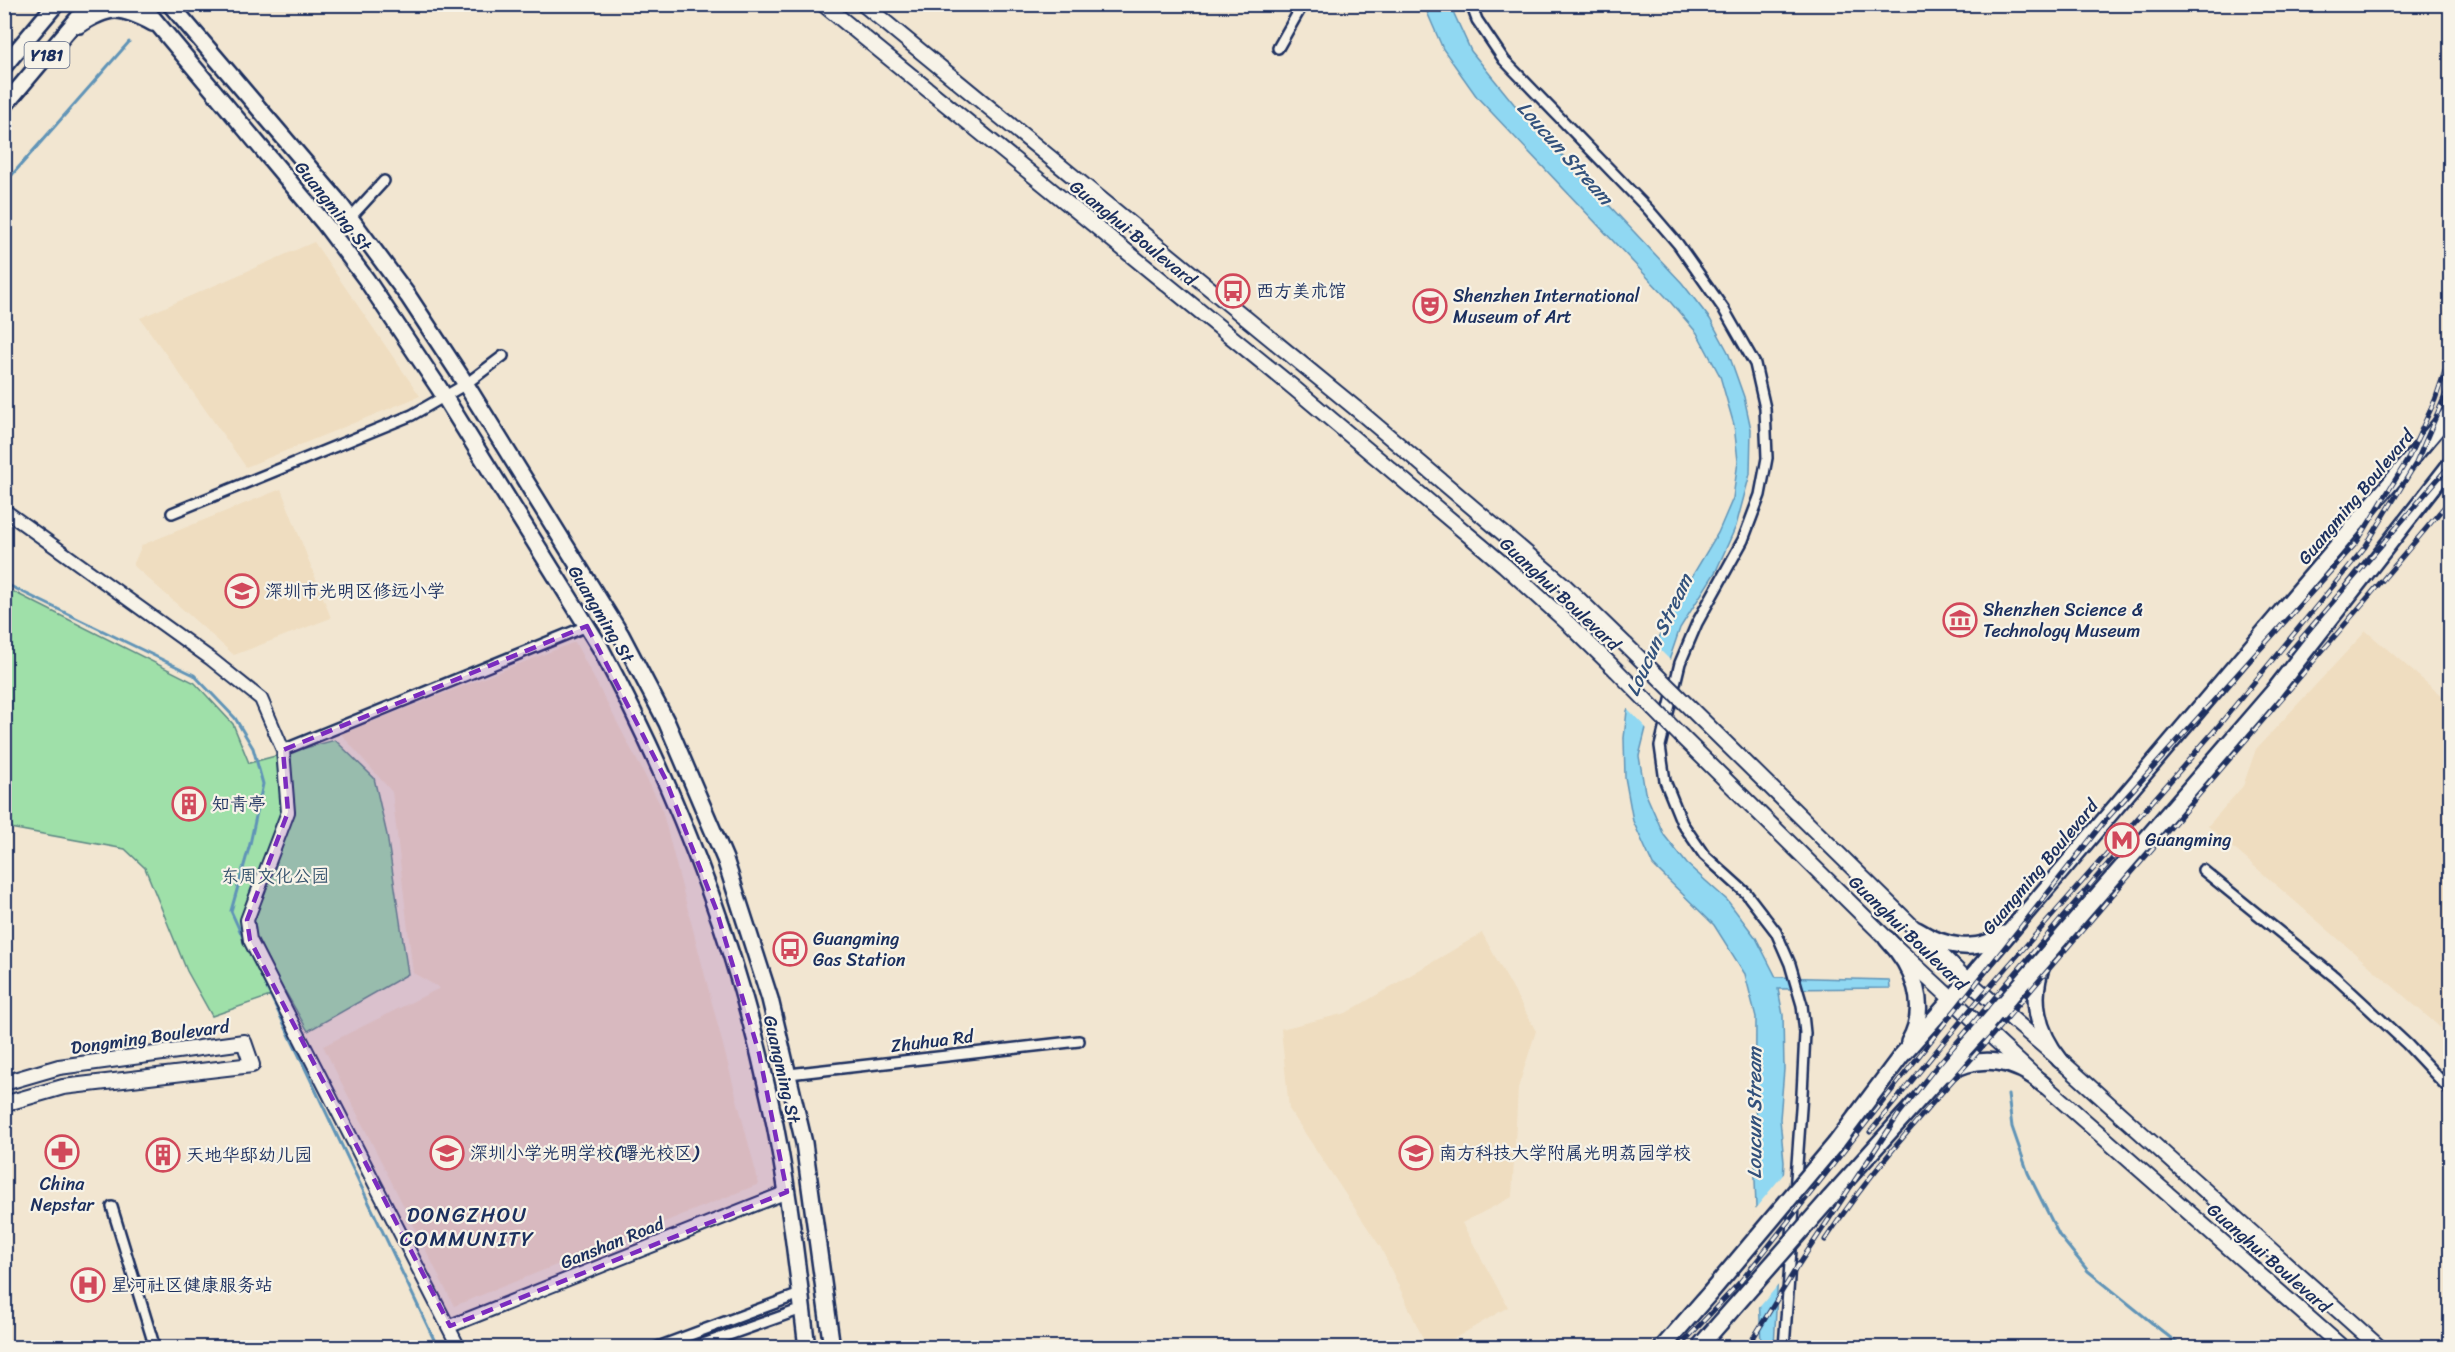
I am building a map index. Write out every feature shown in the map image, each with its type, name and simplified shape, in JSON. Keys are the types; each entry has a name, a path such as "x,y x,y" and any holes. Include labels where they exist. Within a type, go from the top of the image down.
{"main road":[{"name":"Y181","path":"4,66 56,4"},
{"name":"Y181","path":"4,106 90,4"},
{"name":"Guangming St","path":"141,4 334,235 388,310 445,396 587,626 623,690 684,822 717,909 759,1053 787,1192 807,1347"},
{"name":"Guanghui Boulevard","path":"823,4 1294,388 1503,565 1570,625 1951,1000 2044,1085 2343,1347"},
{"name":"Guanghui Boulevard","path":"863,4 1367,418 1564,585 1968,981 2061,1060 2380,1347"},
{"name":"Guangming St","path":"172,6 350,218 408,296 466,384 621,635 667,723 710,822 739,900 770,999 789,1074 812,1192 832,1347"},
{"path":"66,33 94,15 113,8 133,13 159,26"},
{"name":"Guangming Boulevard","path":"1662,1347 1836,1143 1901,1056 1968,981 2451,413"},
{"path":"1699,1347 1828,1199 1983,1028 2274,691 2451,465"},
{"path":"1917,930 1930,939 1948,945 1965,946 1983,944 2000,938 2014,927"},
{"path":"1887,939 1902,954 1913,973 1918,994 1918,1016 1912,1037 1901,1056"},
{"path":"2052,947 2040,971 2036,1005 2045,1038 2061,1060"},
{"name":"Dongming Boulevard","path":"4,1083 60,1067 244,1042 252,1065 63,1087 4,1104"},
{"path":"1931,1086 1956,1067 1987,1061 2018,1067 2044,1085"},
{"path":"1699,1347 1750,1288"}],"street":[{"path":"1278,48 1303,4"},
{"path":"1471,4 1477,20 1504,60 1648,209 1678,244 1723,308 1755,364 1765,408 1767,458 1761,495 1743,540 1697,623 1680,663 1660,746 1665,781 1682,823 1704,855 1746,893 1776,932 1791,963 1802,1005 1805,1033 1802,1094 1784,1347"},
{"path":"350,218 384,181"},
{"path":"172,513 412,415 466,384 503,357"},
{"path":"4,510 211,659 261,699 283,750 288,812 248,920 250,940 459,1347"},
{"path":"283,750 587,626"},
{"path":"2202,870 2336,977 2407,1044 2451,1090"},
{"name":"Zhuhua Rd","path":"789,1074 1079,1041"},
{"name":"Ganshan Road","path":"450,1326 787,1192"},
{"path":"112,1207 155,1347"},
{"path":"655,1347 801,1302"},
{"path":"692,1347 801,1302"}],"highlighted area":[{"path":"587,626 665,778 716,909 759,1053 787,1192 450,1326 250,940 247,920 288,812 283,750"}],"shaded area":[{"path":"314,242 420,396 246,467 140,318"},
{"name":"深圳市光明区修远小学","path":"281,489 331,618 234,655 133,565 142,545"},
{"path":"2366,631 2450,703 2450,1036 2208,826 2243,786 2256,749"},
{"path":"575,642 661,806 759,1184 454,1306 323,1046 440,988 413,973 392,792 341,734"},
{"name":"南方科技大学附属光明荔园学校","path":"1482,933 1536,1031 1518,1088 1512,1197 1462,1223 1508,1307 1440,1347 1427,1347 1381,1248 1289,1109 1281,1029 1346,1013"}],"green space":[{"name":"东周文化公园","path":"4,587 195,683 233,724 249,763 335,740 374,778 387,835 408,974 308,1031 285,991 212,1016 187,971 145,868 125,849 5,827"}],"water":[{"path":"1424,5 1450,5 1471,51 1514,104 1682,283 1710,319 1728,352 1744,397 1751,429 1750,474 1736,526 1716,571 1680,628 1646,728 1639,756 1645,792 1664,835 1687,864 1727,900 1756,938 1776,977 1889,980 1890,988 1778,989 1783,1015 1784,1069 1780,1119 1784,1162 1774,1347 1761,1347 1755,1180 1756,1017 1745,974 1714,925 1653,865 1633,821 1625,777 1624,738 1627,711 1670,613 1718,533 1733,498 1738,461 1734,425 1720,376 1697,333 1666,297 1477,97 1443,49"}],"pier":[{"path":"1653,643 1673,663 1648,730 1626,707"},
{"path":"1786,1171 1780,1283 1757,1310 1754,1210"}],"waterway":[{"path":"4,184 129,42"},
{"path":"4,583 194,675 235,718 253,748 263,784 250,844 231,911 245,942"},
{"path":"257,967 438,1348"},
{"path":"2008,1095 2012,1127 2028,1173 2059,1235 2088,1271 2183,1348"}],"railway":[{"path":"1678,1348 1741,1281 2103,823 2357,542 2408,459 2435,400 2450,356"},
{"path":"1870,1132 1974,1005 2215,730 2365,547 2416,463 2450,384"},
{"path":"2288,654 2450,465"},
{"path":"1825,1240 1894,1148 2450,500"},
{"path":"1747,1348 1797,1267 1899,1114 2122,847"}],"place":[{"name":"西方美术馆","path":"1233,291"},
{"name":"Shenzhen International Museum of Art","path":"1430,306"},
{"name":"深圳市光明区修远小学","path":"242,591"},
{"name":"Shenzhen Science & Technology Museum","path":"1960,620"},
{"name":"知青亭","path":"189,804"},
{"name":"Guangming","path":"2122,840"},
{"name":"Guangming Gas Station","path":"790,949"},
{"name":"China Nepstar","path":"62,1152"},
{"name":"深圳小学光明学校(曙光校区)","path":"447,1153"},
{"name":"南方科技大学附属光明荔园学校","path":"1416,1153"},
{"name":"天地华邸幼儿园","path":"163,1155"},
{"name":"星河社区健康服务站","path":"88,1285"}],"district":[{"name":"DONGZHOU COMMUNITY","path":"467,1227"}],"water label":[{"name":"Loucun Stream","path":"1565,153"},
{"name":"Loucun Stream","path":"1659,635"},
{"name":"Loucun Stream","path":"1754,1113"}]}
